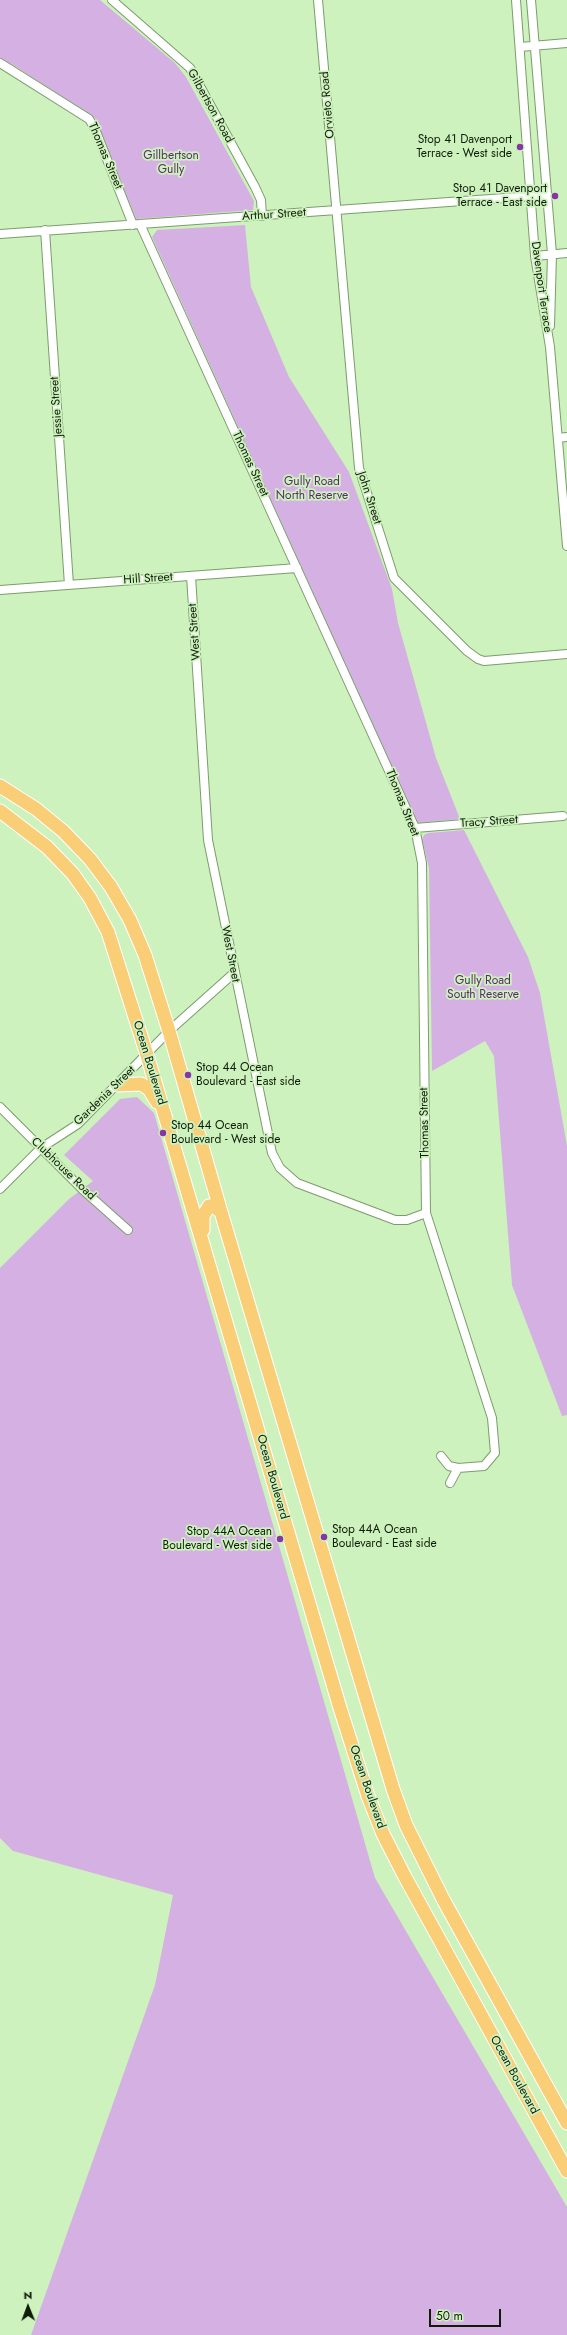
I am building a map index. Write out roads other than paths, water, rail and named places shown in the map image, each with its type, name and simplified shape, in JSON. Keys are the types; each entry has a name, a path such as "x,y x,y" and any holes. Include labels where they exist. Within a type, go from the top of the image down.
{"main road":[{"name":"Ocean Boulevard","path":"0,786 36,809 63,831 90,859 112,887 130,920 145,955 169,1030 221,1212 371,1717 406,1825 474,1958 567,2122"},
{"name":"Ocean Boulevard","path":"0,811 47,847 73,874 90,898 108,932 147,1055 340,1708 368,1796 383,1834 405,1877 567,2172"},
{"path":"117,1085 142,1084 149,1089 155,1096 169,1129"},
{"path":"207,1256 203,1230 205,1210 209,1206 214,1206 221,1212"}],"street":[{"name":"Gilbertson Road","path":"112,0 190,68 255,187 261,200 262,216"},
{"name":"Orvieto Road","path":"318,0 338,210"},
{"name":"Davenport Terrace","path":"516,0 535,256 550,347"},
{"name":"Davenport Terrace","path":"531,0 552,254 550,347"},
{"path":"520,47 567,43"},
{"name":"Thomas Street","path":"0,63 89,119 95,129 136,224 297,568 415,828 422,862 426,1213 492,1418 495,1453 484,1466 458,1468"},
{"name":"Arthur Street","path":"0,234 547,195"},
{"name":"John Street","path":"338,210 359,468 394,578 467,651 478,659 484,661 567,654"},
{"name":"Jessie Street","path":"45,230 69,585"},
{"path":"535,256 567,253"},
{"path":"550,347 567,546"},
{"path":"558,438 567,437"},
{"name":"Hill Street","path":"0,590 297,568"},
{"name":"West Street","path":"191,576 208,840 272,1153 280,1168 297,1183 395,1220 407,1220 426,1213"},
{"name":"Tracy Street","path":"415,828 563,816"},
{"name":"Gardenia Street","path":"0,1189 41,1148 78,1124 147,1055 169,1030 234,973"},
{"name":"Clubhouse Road","path":"0,1107 82,1189 128,1230"},
{"path":"441,1456 448,1466 458,1468 450,1483"}],"place":[{"name":"Stop 41 Davenport Terrace - West side","path":"520,147"},
{"name":"Stop 41 Davenport Terrace - East side","path":"555,196"},
{"name":"Stop 44 Ocean Boulevard - East side","path":"188,1075"},
{"name":"Stop 44 Ocean Boulevard - West side","path":"163,1133"},
{"name":"Stop 44A Ocean Boulevard - East side","path":"324,1537"},
{"name":"Stop 44A Ocean Boulevard - West side","path":"280,1539"}],"park label":[{"name":"Gillbertson Gully","path":"171,163"},
{"name":"Gully Road North Reserve","path":"312,489"},
{"name":"Gully Road South Reserve","path":"483,988"}]}
